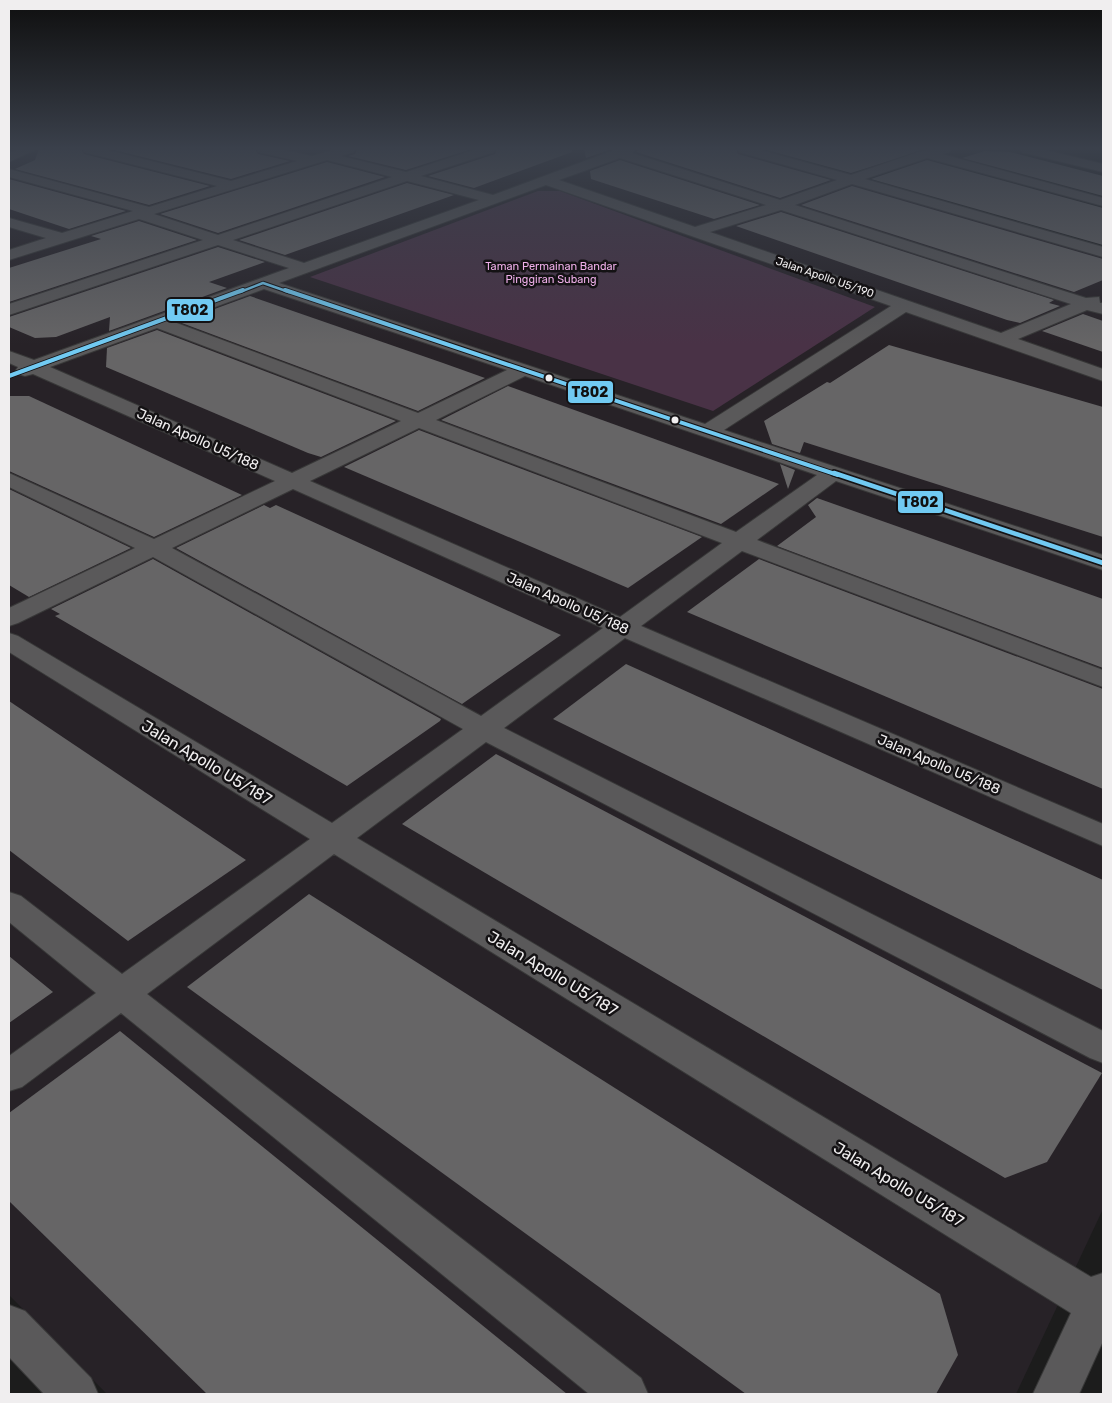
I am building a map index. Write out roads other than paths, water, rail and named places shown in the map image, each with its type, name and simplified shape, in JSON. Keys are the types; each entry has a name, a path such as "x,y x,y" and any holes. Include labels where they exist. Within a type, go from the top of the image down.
{"street":[{"path":"9,255 138,214"},
{"path":"147,214 216,240 305,268"},
{"path":"9,310 293,214"},
{"path":"9,376 451,214"},
{"name":"Jalan Apollo U5/190","path":"645,214 1103,375"},
{"path":"696,232 751,214"},
{"path":"812,214 1098,303"},
{"path":"973,214 1103,252"},
{"path":"9,222 61,238"},
{"path":"263,283 1103,563"},
{"path":"1003,339 1098,303"},
{"path":"708,431 905,305"},
{"path":"158,322 420,419 738,542 1103,679"},
{"name":"Jalan Apollo U5/188","path":"9,356 622,627 1103,836"},
{"path":"9,618 523,370"},
{"path":"9,1076 832,473"},
{"path":"9,480 154,548 483,729 1103,1048"},
{"name":"Jalan Apollo U5/187","path":"9,641 332,838 1101,1299"},
{"path":"9,904 124,993 625,1394"},
{"path":"1056,1394 1101,1299"},
{"path":"9,1326 75,1394"}],"park label":[{"name":"Taman Permainan Bandar Pinggiran Subang","path":"551,272"}]}
